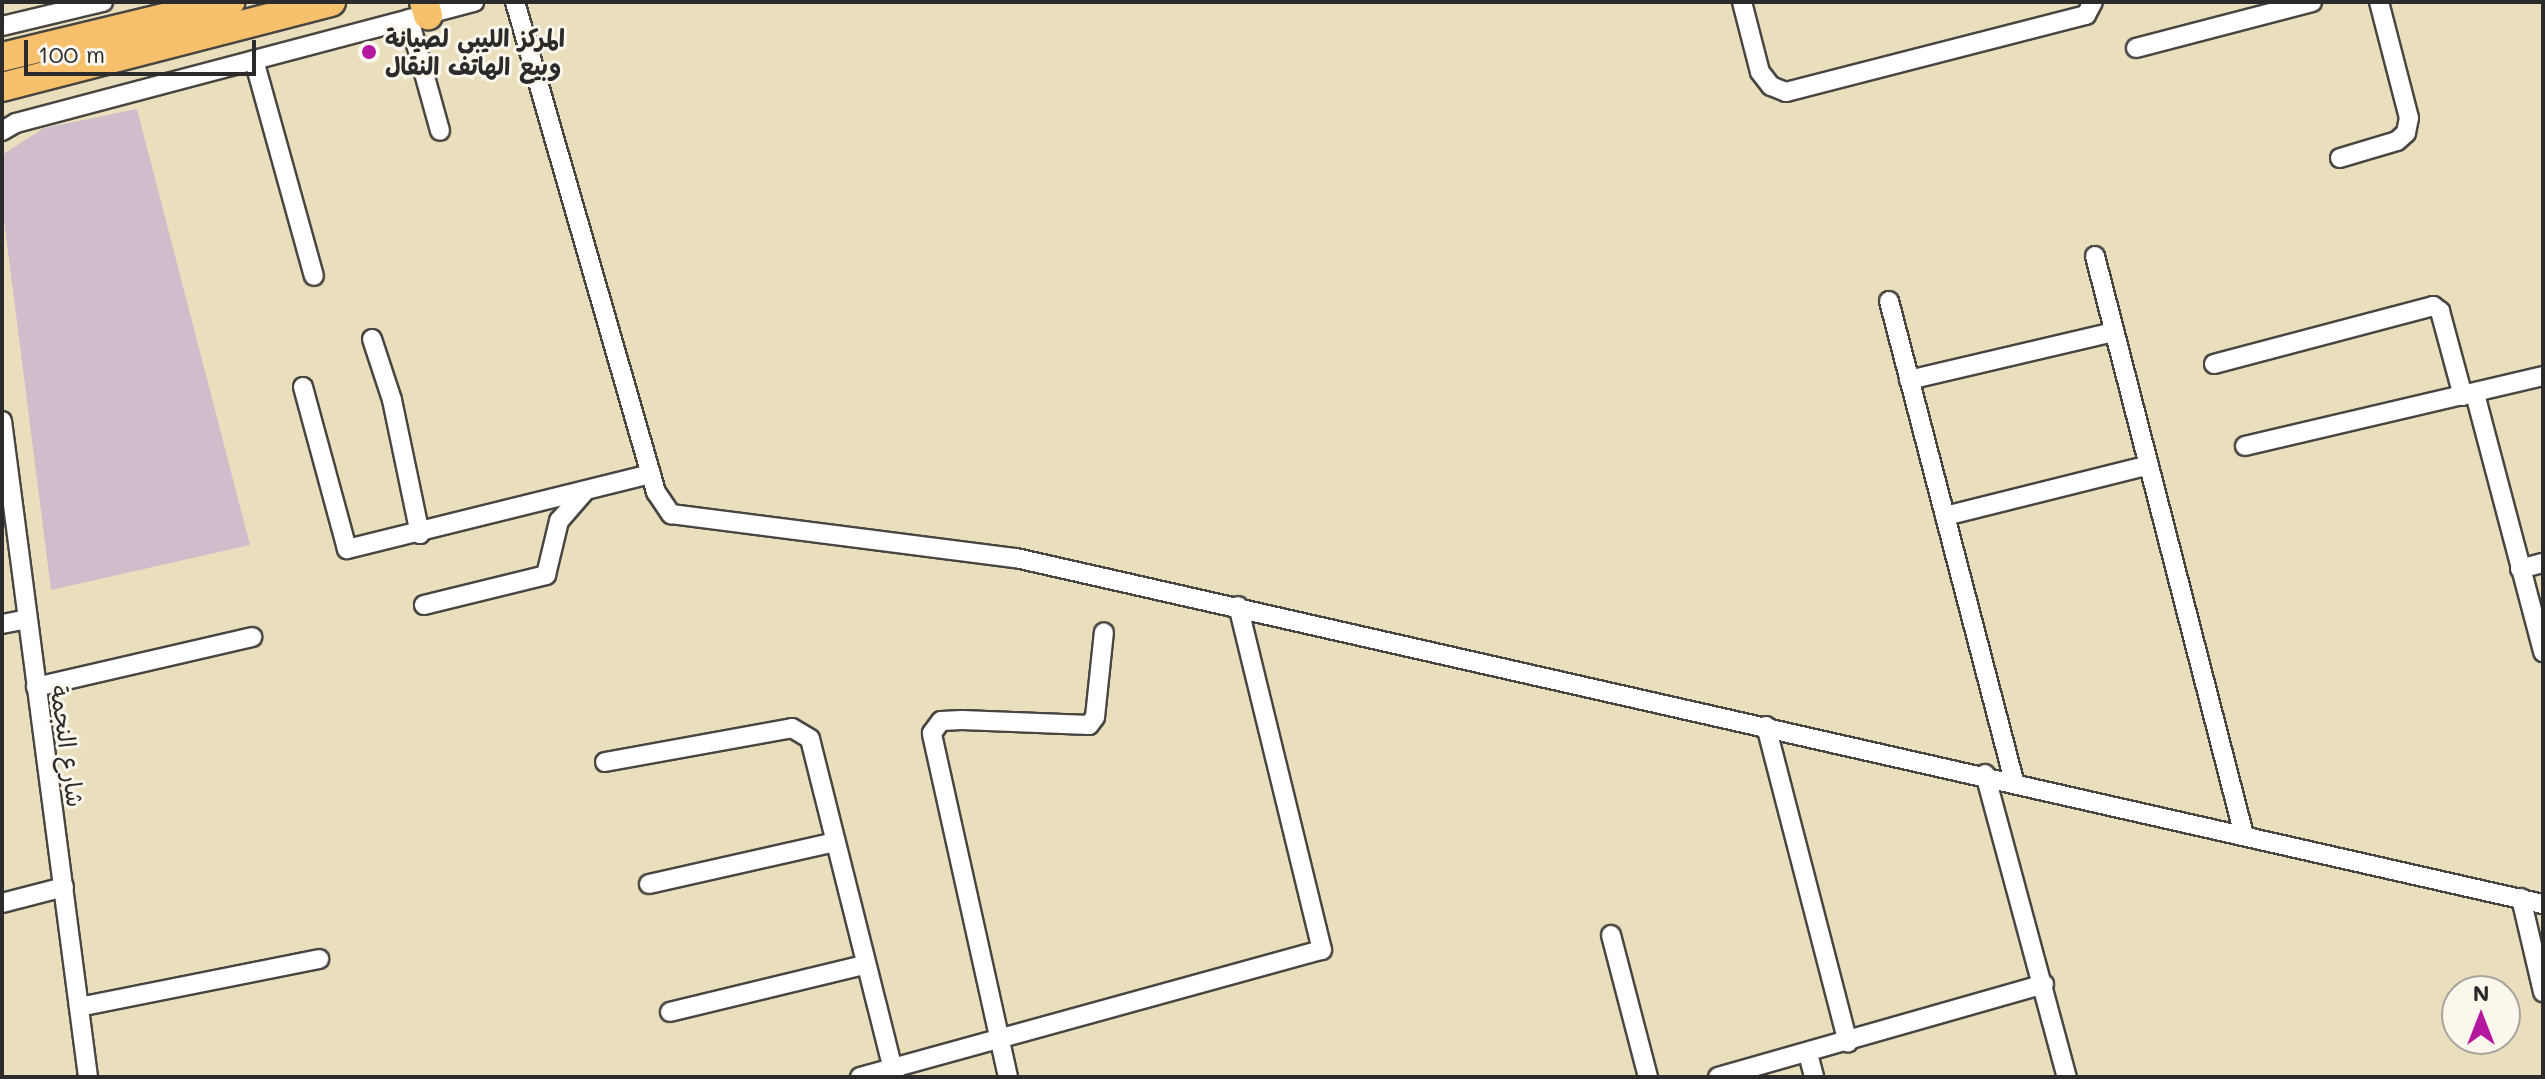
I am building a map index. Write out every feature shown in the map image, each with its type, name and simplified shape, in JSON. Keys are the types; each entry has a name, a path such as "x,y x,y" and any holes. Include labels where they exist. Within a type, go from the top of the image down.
{"highway":[{"path":"2,57 160,11 230,2"},
{"path":"2,87 331,2"}],"street":[{"path":"14,2 10,24 103,2"},
{"path":"2,131 16,123 420,12 474,2"},
{"path":"515,2 651,474 661,505 671,514 699,520 875,537 1016,558 1985,774 2543,904"},
{"path":"1742,2 1760,72 1771,86 1786,92 2086,15 2093,2"},
{"path":"2136,48 2312,2"},
{"path":"2340,158 2397,141 2406,133 2409,118 2379,2"},
{"path":"420,12 440,131"},
{"path":"254,60 314,276"},
{"path":"2095,256 2244,835"},
{"path":"1889,301 2014,781"},
{"path":"2214,364 2433,306 2440,311 2469,395 2543,652"},
{"path":"1909,380 2114,332"},
{"path":"372,339 392,400 420,534"},
{"path":"2245,446 2543,376"},
{"path":"303,387 345,546 364,549 651,474"},
{"name":"شارع النجمة","path":"2,421 88,1077"},
{"path":"1945,516 2149,465"},
{"path":"424,605 546,575 559,521 585,491"},
{"path":"2520,569 2543,563"},
{"path":"860,1077 894,1073 997,1038 1322,950 1238,606"},
{"path":"2,624 27,619"},
{"path":"1008,1077 932,733 941,721 1089,725 1095,717 1104,632"},
{"path":"36,687 252,637"},
{"path":"1766,726 1848,1043"},
{"path":"605,762 792,728 801,731 814,751 894,1073"},
{"path":"1985,774 2067,1077"},
{"path":"649,884 835,842"},
{"path":"2,903 64,887"},
{"path":"2521,898 2543,992"},
{"path":"1611,935 1648,1077"},
{"path":"79,1007 319,959"},
{"path":"670,1012 865,965"},
{"path":"1718,1077 1848,1043 2044,984"},
{"path":"1808,1054 1814,1077"}],"shaded area":[{"path":"137,109 250,545 51,590 2,204 2,155 44,128"}],"place":[{"name":"المركز الليبي لصيانة وبيع الهاتف النقال","path":"369,52"}]}
